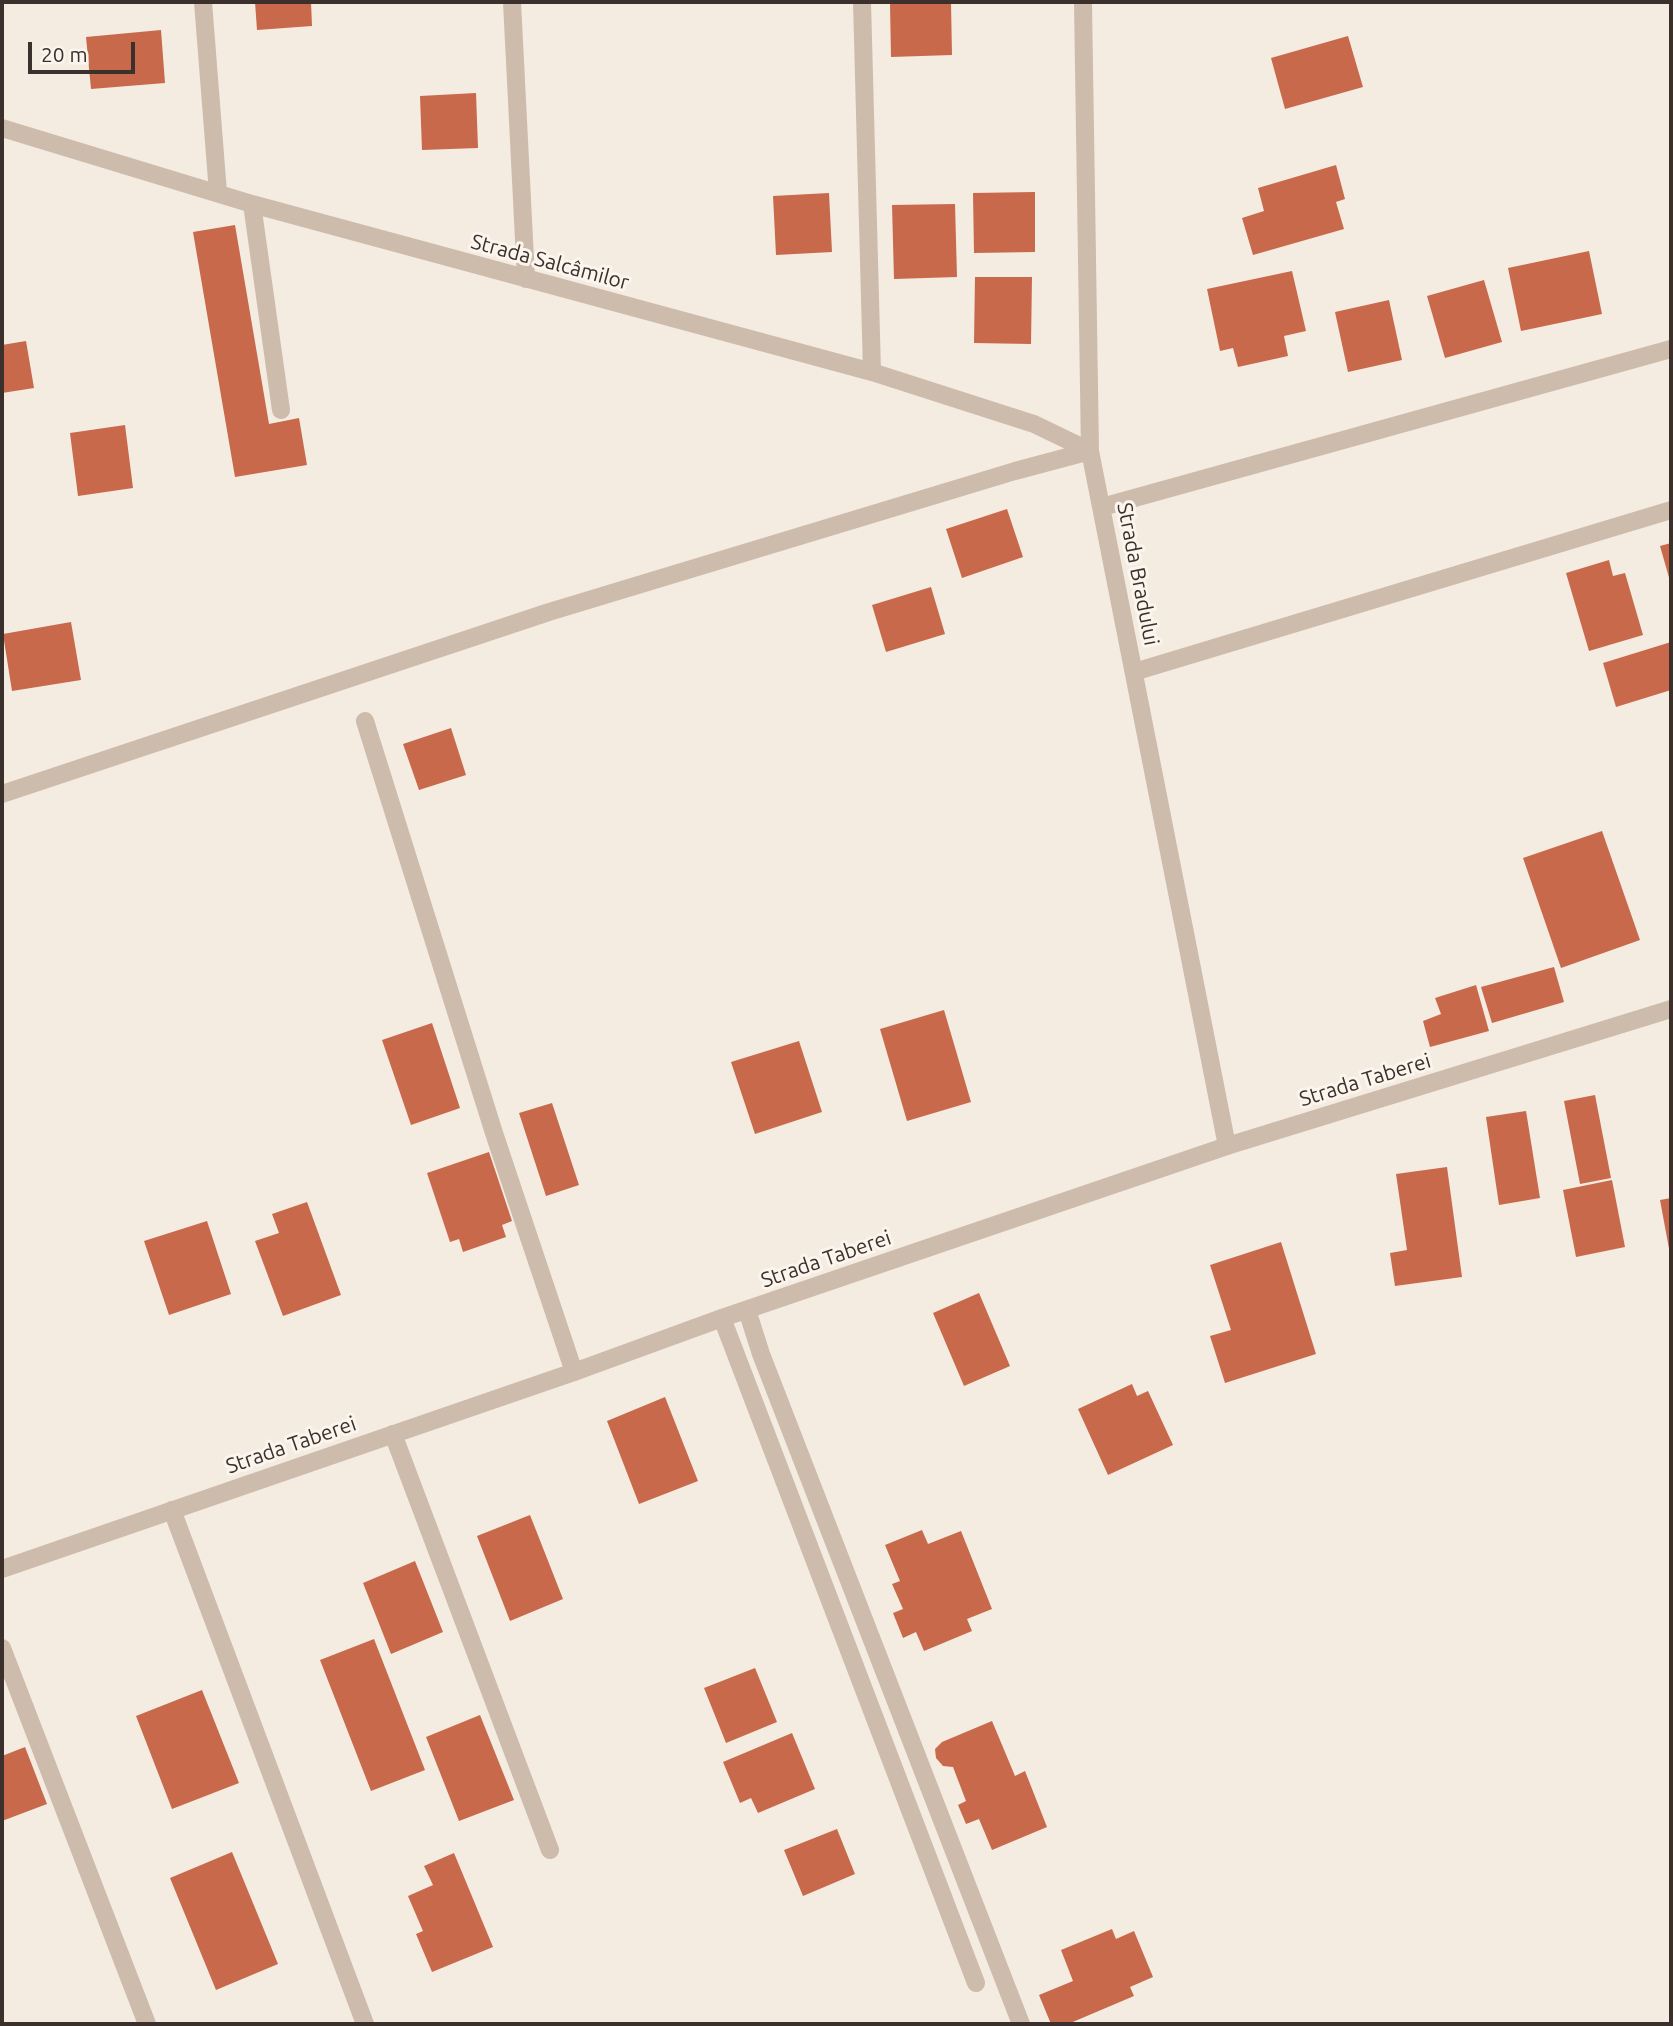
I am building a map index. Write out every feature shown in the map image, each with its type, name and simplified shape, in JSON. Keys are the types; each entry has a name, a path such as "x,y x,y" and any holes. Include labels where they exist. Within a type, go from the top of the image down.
{"street":[{"path":"204,2 218,193"},
{"path":"512,2 526,279"},
{"path":"862,2 872,372"},
{"name":"Strada Bradului","path":"1083,2 1090,450 1227,1146"},
{"name":"Strada Salcâmilor","path":"2,128 252,204 872,372 1034,424 1090,450"},
{"path":"252,204 281,410"},
{"path":"1102,507 1671,349"},
{"path":"2,794 550,612 1090,450"},
{"path":"1134,672 1671,510"},
{"path":"365,721 494,1133 574,1372"},
{"name":"Strada Taberei","path":"2,1569 574,1372 722,1318 1227,1146 1671,1009"},
{"path":"747,1310 800,1456 1021,2024"},
{"path":"722,1318 976,1983"},
{"path":"393,1434 550,1850"},
{"path":"172,1510 365,2024"},
{"path":"2,1648 147,2024"}],"building":[{"path":"255,2 311,2 312,26 257,30"},
{"path":"951,3 952,55 891,57 890,4"},
{"path":"161,30 165,83 91,89 86,37"},
{"path":"1348,36 1363,87 1285,109 1271,58"},
{"path":"476,93 478,148 422,150 420,96"},
{"path":"1336,165 1345,199 1336,202 1344,229 1253,255 1242,218 1264,211 1258,188"},
{"path":"1035,192 1035,252 974,253 973,193"},
{"path":"829,193 832,252 776,255 773,196"},
{"path":"955,204 957,277 894,279 892,205"},
{"path":"235,225 269,424 299,418 307,465 235,477 193,232"},
{"path":"1589,251 1602,314 1521,331 1508,268"},
{"path":"1292,271 1306,331 1284,336 1288,356 1238,367 1233,348 1220,351 1207,289"},
{"path":"975,277 1032,277 1031,344 974,343"},
{"path":"1484,280 1502,342 1445,358 1427,296"},
{"path":"1389,300 1402,360 1348,372 1335,312"},
{"path":"26,341 34,388 2,393 2,345"},
{"path":"125,425 133,488 78,496 70,433"},
{"path":"1007,509 1023,557 962,578 946,529"},
{"path":"1671,543 1671,581 1670,581 1660,546"},
{"path":"1609,560 1613,576 1625,573 1643,635 1589,651 1566,573"},
{"path":"931,587 945,634 886,652 872,605"},
{"path":"71,622 81,680 12,691 3,634"},
{"path":"1671,642 1671,690 1616,707 1603,663"},
{"path":"451,728 466,775 419,790 403,744"},
{"path":"1602,831 1640,940 1561,968 1523,858"},
{"path":"1554,967 1564,1002 1492,1023 1481,987"},
{"path":"1476,985 1489,1031 1430,1047 1423,1021 1441,1014 1435,998"},
{"path":"944,1010 971,1102 907,1121 880,1029"},
{"path":"432,1023 460,1108 411,1125 382,1040"},
{"path":"799,1041 822,1112 755,1134 731,1062"},
{"path":"1595,1095 1611,1178 1580,1184 1564,1101"},
{"path":"552,1103 579,1185 546,1196 519,1113"},
{"path":"1526,1111 1540,1198 1499,1205 1486,1117"},
{"path":"489,1152 512,1221 502,1225 506,1237 463,1252 459,1239 450,1242 427,1173"},
{"path":"1447,1167 1462,1277 1395,1286 1390,1253 1407,1250 1396,1174"},
{"path":"1612,1180 1625,1247 1576,1257 1563,1190"},
{"path":"1671,1198 1671,1253 1670,1254 1660,1200"},
{"path":"307,1202 341,1295 283,1316 255,1241 279,1233 272,1214"},
{"path":"207,1221 231,1294 169,1315 144,1241"},
{"path":"1281,1242 1316,1354 1225,1383 1210,1336 1231,1330 1210,1265"},
{"path":"979,1293 1010,1366 964,1386 933,1313"},
{"path":"1132,1384 1137,1396 1148,1391 1173,1445 1108,1475 1078,1409"},
{"path":"665,1397 698,1481 639,1504 607,1421"},
{"path":"530,1515 563,1599 510,1621 477,1536"},
{"path":"922,1530 928,1544 961,1531 992,1609 967,1619 972,1631 924,1651 916,1632 903,1638 893,1613 903,1609 892,1584 900,1581 885,1545"},
{"path":"415,1561 443,1632 391,1654 363,1583"},
{"path":"374,1639 425,1770 371,1791 320,1660"},
{"path":"755,1668 777,1722 726,1743 704,1688"},
{"path":"202,1690 239,1783 172,1809 136,1716"},
{"path":"480,1715 514,1800 459,1821 426,1737"},
{"path":"992,1721 1015,1776 1025,1771 1047,1827 992,1850 979,1819 966,1824 958,1805 966,1801 953,1767 943,1766 936,1758 935,1749 942,1742"},
{"path":"792,1733 815,1789 758,1813 751,1798 740,1803 723,1762"},
{"path":"25,1747 47,1804 2,1821 2,1756"},
{"path":"837,1829 855,1874 803,1896 784,1850"},
{"path":"232,1852 278,1964 216,1990 170,1878"},
{"path":"454,1853 493,1947 432,1972 416,1934 423,1931 408,1896 433,1885 424,1866"},
{"path":"1112,1929 1116,1939 1134,1931 1153,1977 1130,1987 1134,1996 1068,2024 1051,2024 1039,1995 1073,1981 1061,1950"}]}
